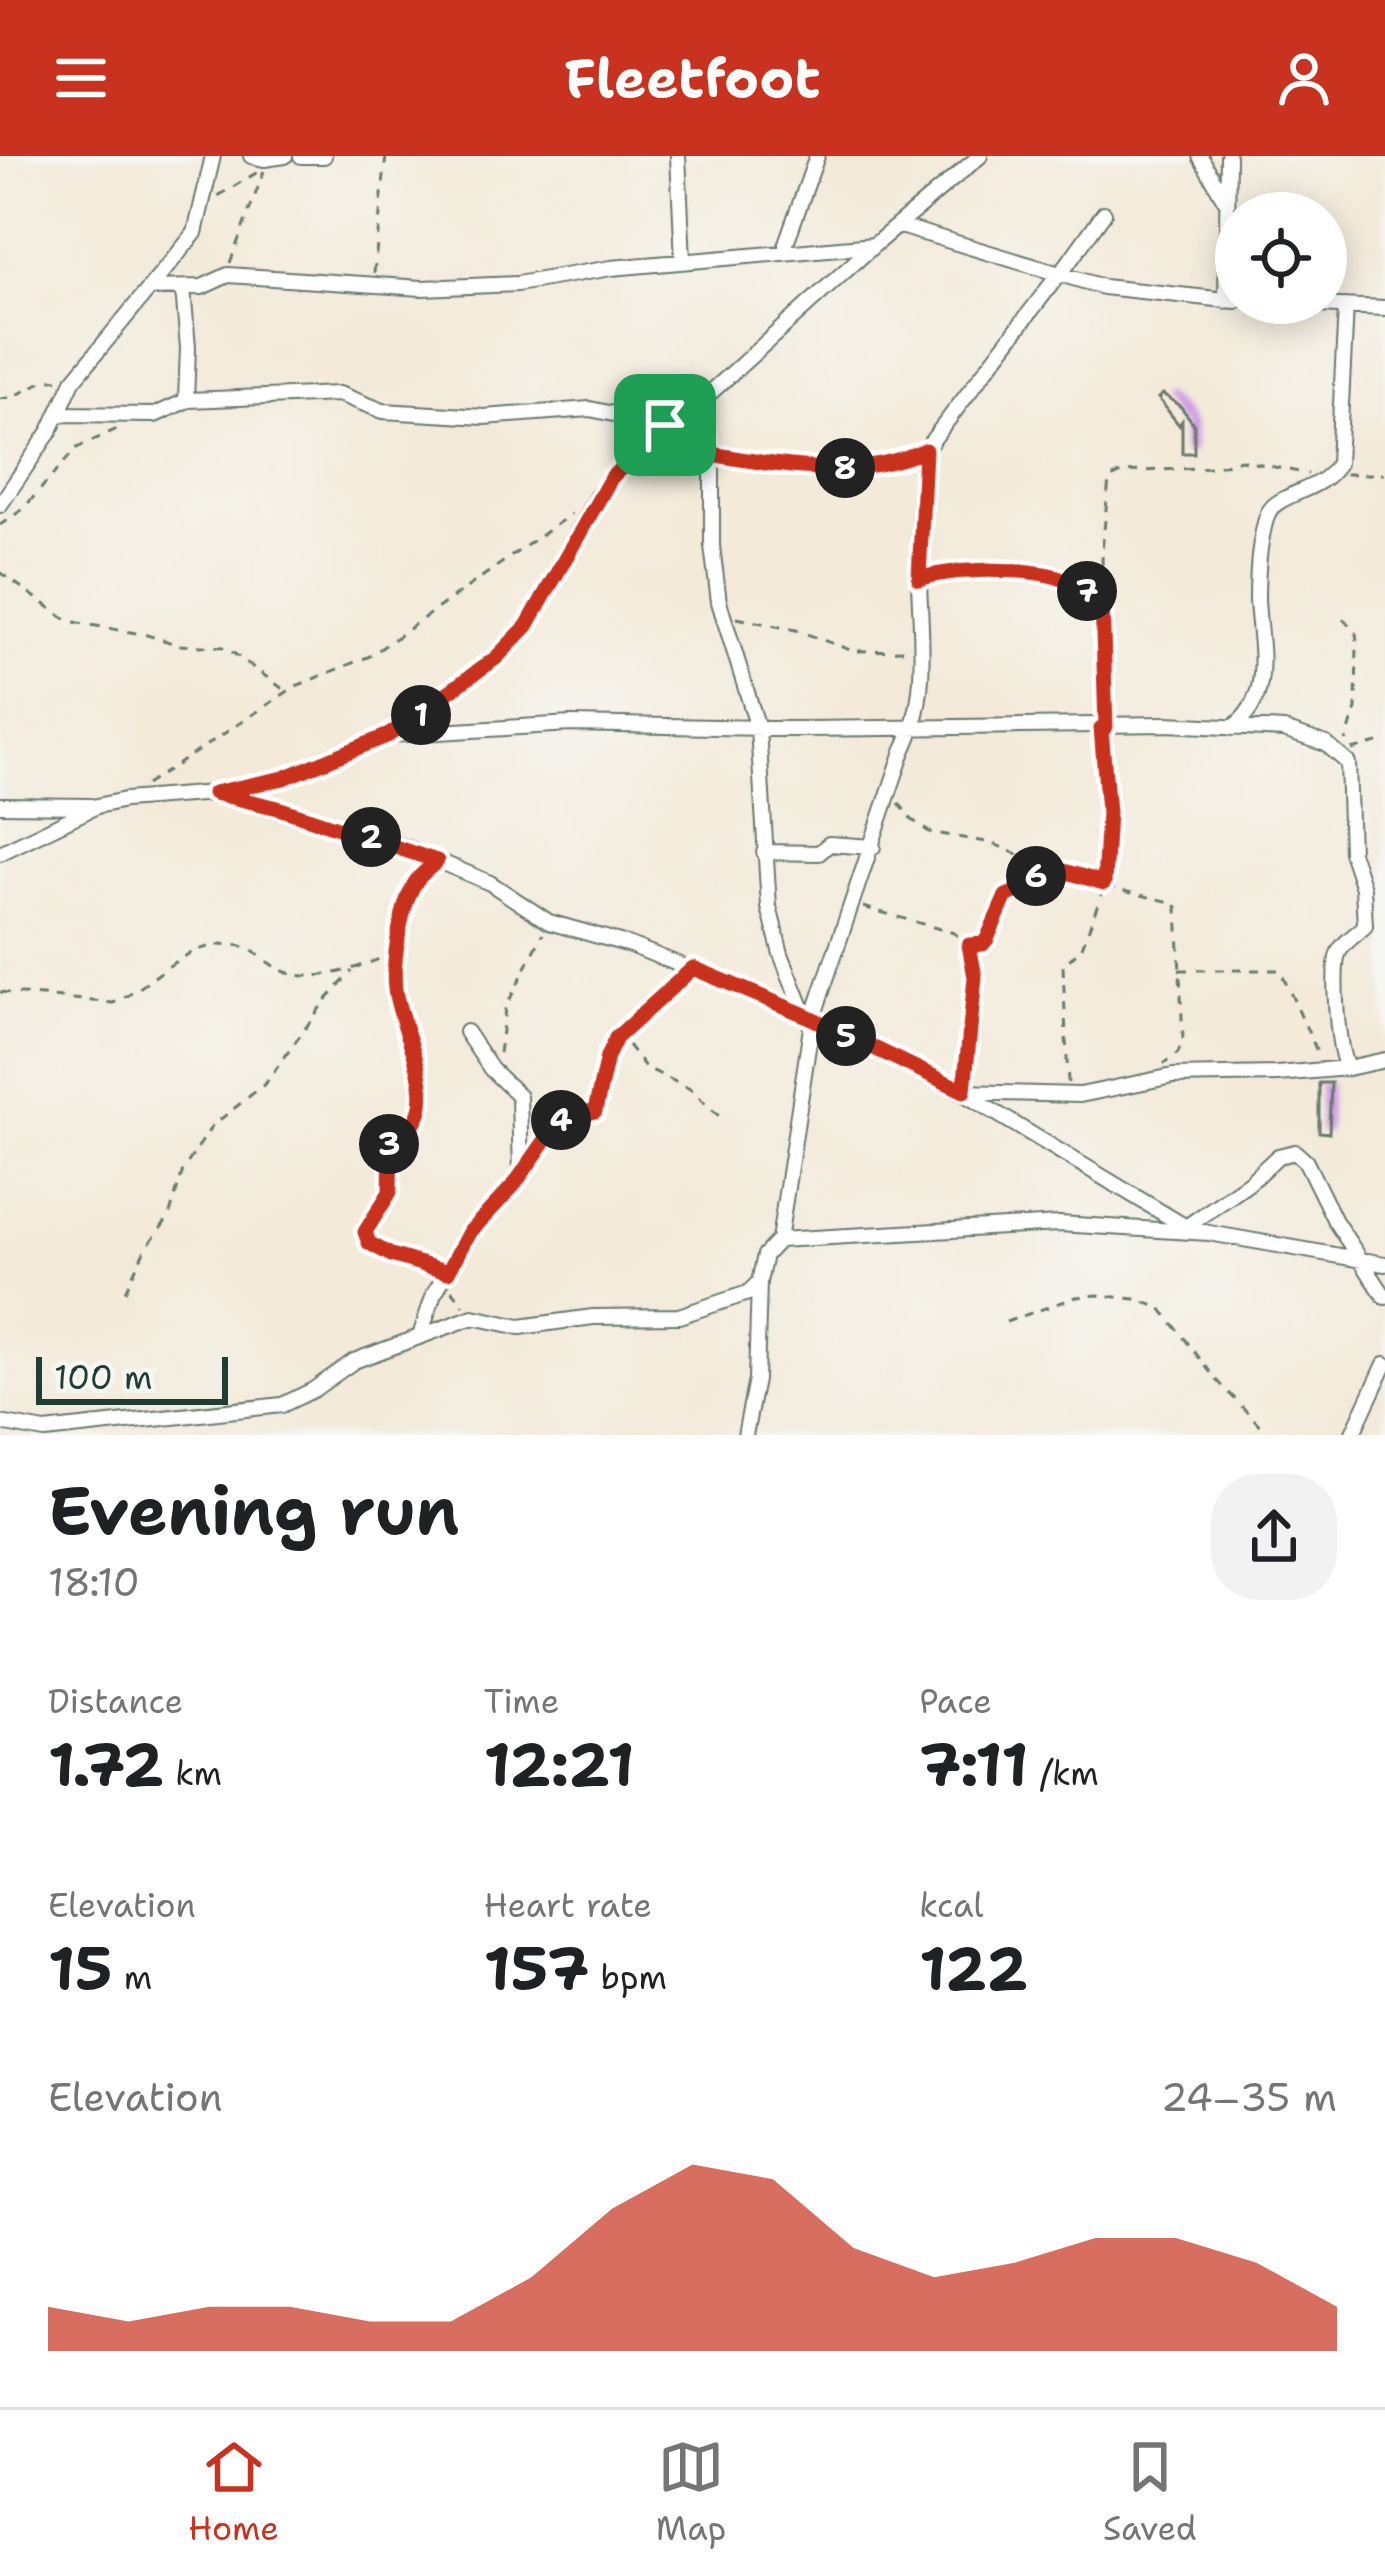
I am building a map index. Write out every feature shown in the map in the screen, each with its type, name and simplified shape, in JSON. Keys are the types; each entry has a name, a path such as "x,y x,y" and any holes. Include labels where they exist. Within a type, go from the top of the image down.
{"street":[{"path":"0,505 59,414 73,381 193,235 214,156"},
{"path":"251,156 285,156"},
{"path":"301,156 324,156"},
{"path":"678,156 683,262"},
{"path":"786,253 817,156"},
{"path":"0,805 97,806 214,793 284,778 389,735 431,708 514,642 558,573 598,496 624,463 980,156"},
{"path":"1201,156 1221,192"},
{"path":"1228,156 1228,192"},
{"path":"711,454 809,469 841,469 886,464 925,450 1104,213"},
{"path":"900,226 1059,275 1124,290 1215,299"},
{"path":"150,288 208,286 228,275 429,288 517,284 568,274 874,245"},
{"path":"183,289 186,401"},
{"path":"1347,306 1385,308"},
{"path":"1232,728 1250,714 1260,688 1258,586 1267,514 1275,504 1330,476 1338,463 1345,324"},
{"path":"59,414 155,415 186,401 339,394 383,411 484,416 590,409 665,425"},
{"path":"699,403 711,454 712,546 719,602 758,728 769,907 781,954 809,1018"},
{"path":"745,1435 756,1380 759,1282 765,1255 779,1240 809,1018 915,727 922,652 919,579 925,450"},
{"path":"389,735 571,724 758,728 1167,724 1284,730 1311,738 1348,763 1351,852 1366,914 1365,926 1342,947 1337,961 1338,1048 1348,1068"},
{"path":"214,793 278,808 437,861 490,884 549,922 693,968 809,1018 963,1091 1186,1227 1385,1264"},
{"path":"0,853 97,806"},
{"path":"764,852 819,853 830,844 873,847"},
{"path":"421,1333 434,1294 468,1234 521,1175 559,1121 595,1111 610,1046 693,968"},
{"path":"466,1032 491,1069 519,1096 521,1175"},
{"path":"963,1091 1100,1093 1167,1077 1348,1068 1385,1060"},
{"path":"1186,1227 1249,1183 1277,1156 1294,1152 1306,1162 1335,1222 1385,1298"},
{"path":"779,1240 1059,1224 1209,1233"},
{"path":"0,1423 45,1431 282,1405 354,1361 473,1317 520,1327 593,1317 680,1316 735,1299 759,1282"},
{"path":"1352,1435 1385,1364"}],"path":[{"path":"372,285 386,156"},
{"path":"203,203 254,177 266,163 234,256 219,280"},
{"path":"0,400 21,396 50,379 73,381"},
{"path":"0,525 22,510 76,448 122,427"},
{"path":"1072,1095 1066,1076 1063,966 1082,947 1104,885 1108,812 1102,600 1106,486 1113,476 1241,460 1330,476 1385,474"},
{"path":"125,800 287,691 370,656 598,496"},
{"path":"0,572 68,621 178,645 225,647 272,685 287,691"},
{"path":"919,579 950,572 1038,573 1060,578 1102,600"},
{"path":"719,602 746,623 785,627 853,651 922,652"},
{"path":"1343,619 1357,633 1356,710 1346,736 1347,752 1385,742"},
{"path":"892,793 921,828 1010,849 1040,864 1178,907 1183,1040 1178,1053 1165,1062 1162,1069 1167,1077"},
{"path":"437,861 417,880 408,899 397,952 395,990 418,1067 421,1102 409,1131 391,1139 390,1192 387,1203 367,1226 365,1239 391,1255 448,1272 447,1283 473,1317"},
{"path":"969,945 983,944 1006,896 1031,885 1040,864"},
{"path":"852,907 904,916 957,934 969,945 975,977 963,1091"},
{"path":"498,1059 505,1009 549,922"},
{"path":"0,992 113,1003 176,960 214,945 255,950 288,973 353,970 397,952"},
{"path":"125,1291 140,1257 169,1217 183,1170 212,1126 266,1083 353,970"},
{"path":"1178,970 1280,970 1328,1069"},
{"path":"623,1031 645,1067 691,1088 719,1116"},
{"path":"1006,1322 1090,1295 1116,1295 1162,1308 1214,1377 1269,1435"}],"building":[{"path":"1163,394 1194,424 1194,453 1182,453 1182,421 1179,425 1158,398"},
{"path":"1319,1083 1331,1083 1329,1133 1319,1132"}],"route":[{"path":"699,403 711,454 809,469 886,464 925,450 919,579 950,572 1038,573 1060,578 1102,600 1106,727 1101,728 1101,754 1108,812 1104,883 1040,864 1031,885 1006,896 983,944 969,945 975,977 964,1091 693,968 616,1038 595,1111 559,1121 514,1185 468,1234 448,1272 391,1255 365,1239 367,1226 387,1203 390,1192 391,1139 409,1131 421,1102 418,1067 395,990 397,952 408,899 417,880 437,861 278,808 214,793 284,778 389,735 496,658 527,626 611,478 665,425 699,403"}]}
